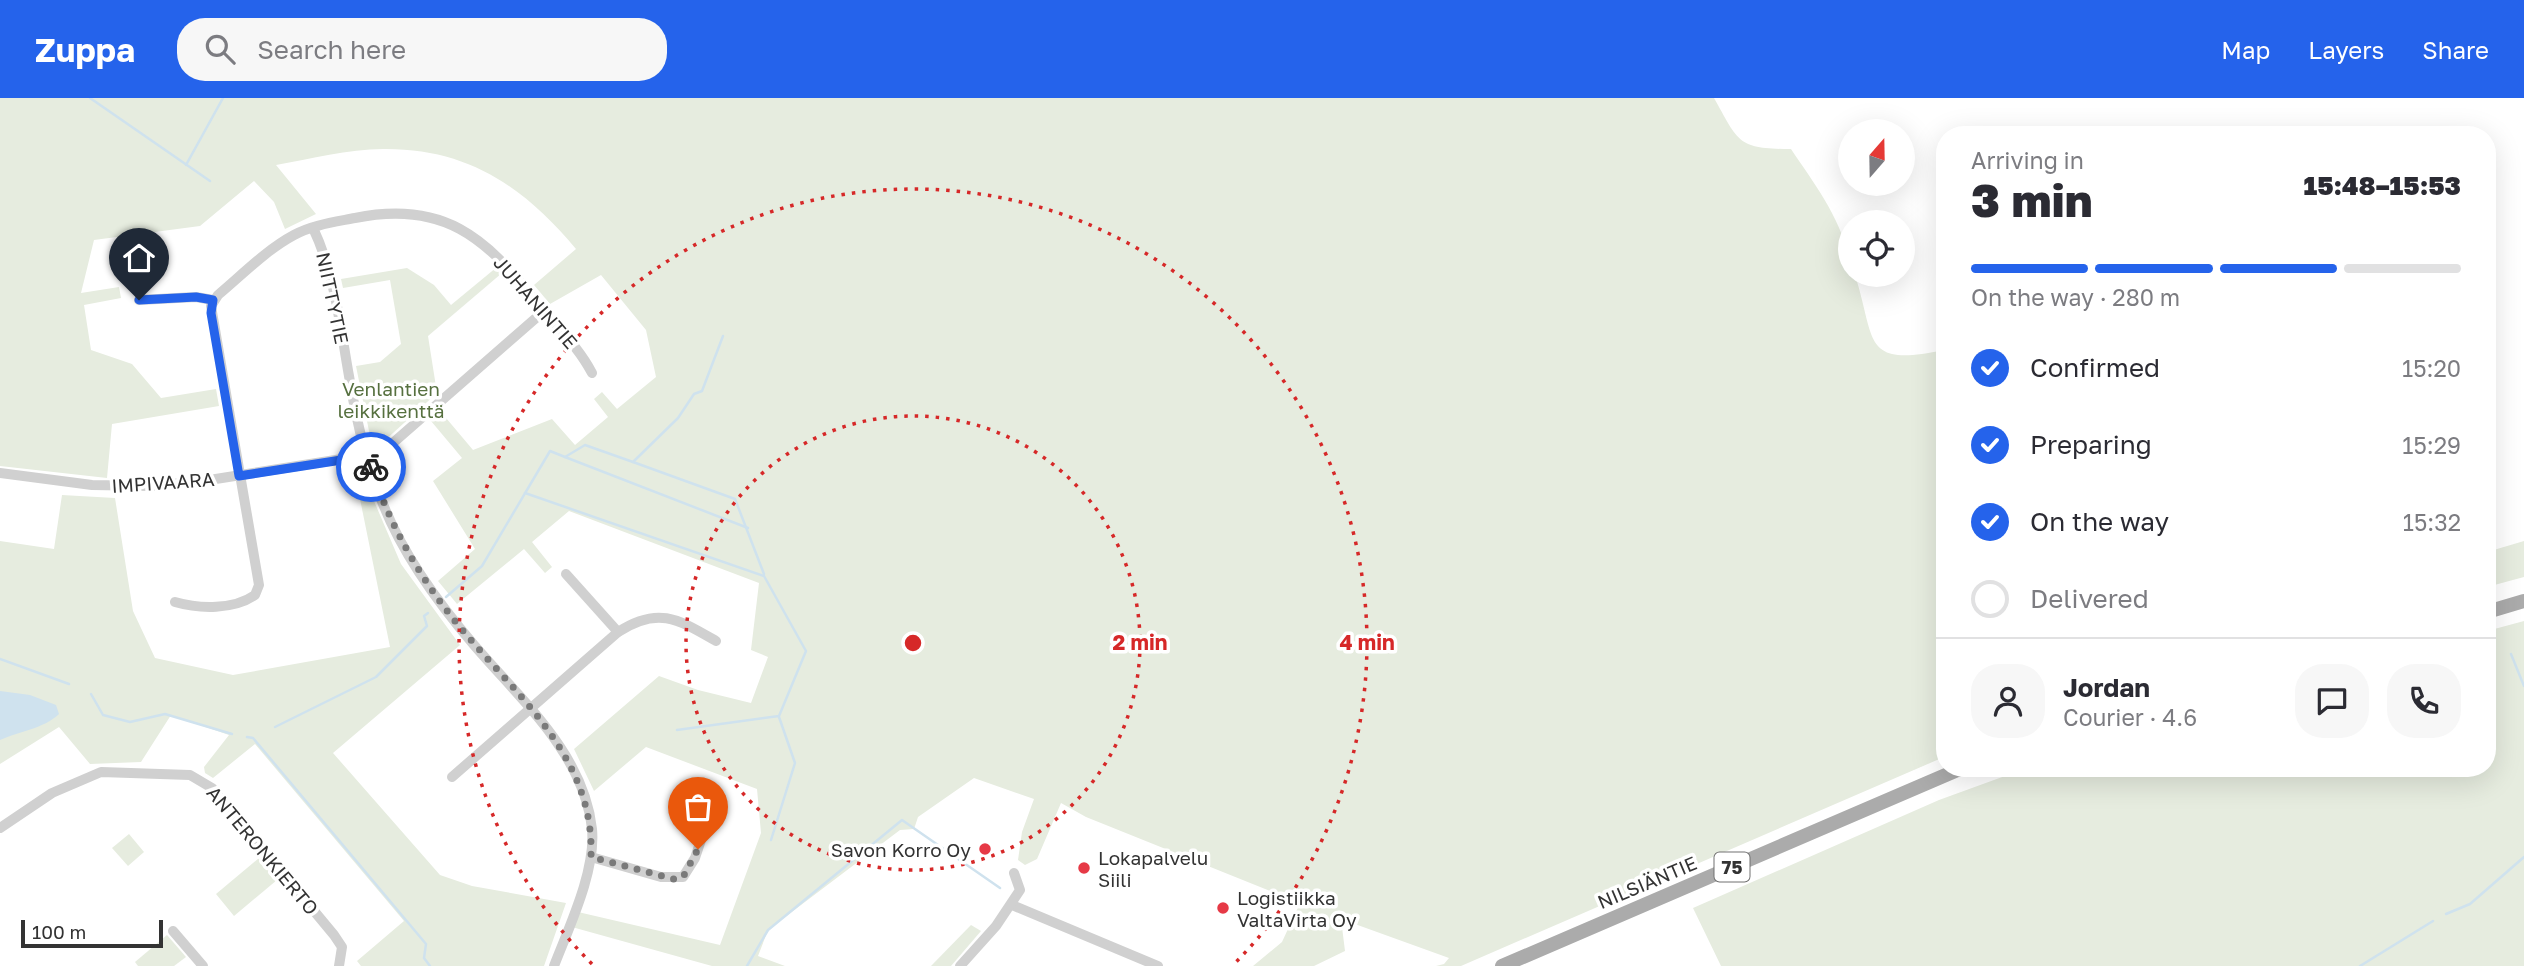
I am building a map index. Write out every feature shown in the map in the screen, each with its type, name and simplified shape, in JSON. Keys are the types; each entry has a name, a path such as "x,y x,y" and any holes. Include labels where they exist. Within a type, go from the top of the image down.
{"main road":[{"path":"2496,609 2524,601"},
{"name":"NILSIÄNTIE","path":"1502,966 1941,777"}],"street":[{"name":"JUHANINTIE","path":"213,300 282,242 313,228 375,214 418,214 449,222 491,250 576,348 592,373"},
{"name":"NIITTYTIE","path":"313,228 330,274 367,456 383,505 427,583 473,643 559,744 576,773 585,797 592,830 591,857 554,966"},
{"path":"139,300 196,297 213,300 211,313 239,476 259,570 256,594 238,603 200,608 175,602"},
{"path":"367,456 386,449 544,312"},
{"name":"IMPIVAARA","path":"0,473 120,487 179,485 367,456"},
{"path":"566,574 618,632"},
{"path":"452,777 618,632 635,621 657,615 696,629 716,641"},
{"name":"ANTERONKIERTO","path":"0,828 52,793 101,772 190,775 212,788 334,935 342,947 339,966"},
{"path":"591,857 661,877 683,877 695,858 708,819"},
{"path":"960,966 1012,905 1020,890 1014,873"},
{"path":"1012,905 1158,966"},
{"path":"173,931 203,966"}],"green space":[{"path":"0,98 1714,98 1729,125 1742,140 1760,147 1791,149 1810,177 1838,224 1838,287 1858,287 1876,344 1885,351 1898,355 1936,351 1936,760 1461,966 1436,966 1444,964 1449,958 1341,919 1345,951 1314,966 1253,966 1282,942 1300,903 1086,817 1061,803 1037,859 1025,865 1018,860 1022,832 1034,799 974,778 918,817 914,829 900,830 768,930 758,956 785,966 712,966 572,927 578,912 720,945 761,833 757,789 646,747 594,791 574,749 659,676 698,690 751,703 768,657 751,650 759,583 569,511 532,542 552,567 545,573 524,549 457,604 438,581 475,549 433,481 462,458 431,421 441,412 473,450 552,419 575,445 608,417 594,399 602,392 617,409 656,377 646,330 601,275 550,304 534,285 576,249 536,207 492,175 468,164 442,155 414,150 370,149 276,165 316,214 285,229 274,202 254,181 200,226 94,240 81,293 119,287 121,298 84,305 91,350 132,364 161,398 216,389 219,406 112,424 107,478 0,466"},
{"name":"Venlantien leikkikenttä","path":"497,267 502,273 428,336 437,393 382,443 372,446 356,366 380,362 401,344 390,280 343,288 341,279 407,268 434,285 451,305"},
{"path":"62,495 115,498 133,611 155,658 233,675 390,647 360,499 374,501 401,564 460,645 333,753 440,875 472,886 566,903 544,966 361,966 357,961 404,921 255,744 213,778 205,773 204,767 229,735 171,715 141,762 90,764 59,727 0,764 0,541 54,549"},
{"path":"2524,541 2524,577 2496,585 2496,549"},
{"path":"2524,621 2524,966 1721,966 1693,908 1939,800 2002,777 2496,777 2496,629"},
{"path":"129,834 144,852 128,866 112,848"},
{"path":"259,858 277,880 234,916 216,894"},
{"path":"971,925 981,931 951,966 931,966"},
{"path":"167,935 186,957 174,966 138,966 135,962"}],"water":[{"path":"0,691 30,695 56,705 59,714 39,726 0,740"}],"waterway":[{"path":"90,98 210,181"},
{"path":"186,165 223,98"},
{"path":"446,597 482,566 550,451 565,457 585,445 633,462 678,418 694,394 702,391 723,336"},
{"path":"565,457 748,528"},
{"path":"633,462 735,499 764,574"},
{"path":"525,493 764,576 806,651 779,716 677,730"},
{"path":"275,727 376,677 427,626 424,616 428,613"},
{"path":"2511,654 2524,686"},
{"path":"0,659 69,684"},
{"path":"91,694 103,715 130,722 165,714 232,734"},
{"path":"771,840 795,763 779,717"},
{"path":"247,737 253,738 426,944 424,958 430,966"},
{"path":"747,966 768,930 902,820 1000,888"},
{"path":"2446,914 2470,904 2524,857"},
{"path":"2360,966 2433,921"}],"way so far":[{"path":"371,467 383,505 427,583 449,614 559,744 576,773 585,797 592,830 591,857 674,879 683,877 687,872 698,849"}],"place":[{"name":"Savon Korro Oy","path":"985,849"},
{"name":"Lokapalvelu Siili","path":"1084,868"},
{"name":"Logistiikka ValtaVirta Oy","path":"1223,908"}],"route":[{"path":"139,300 196,297 213,300 211,313 239,476 367,456 371,467"}]}
